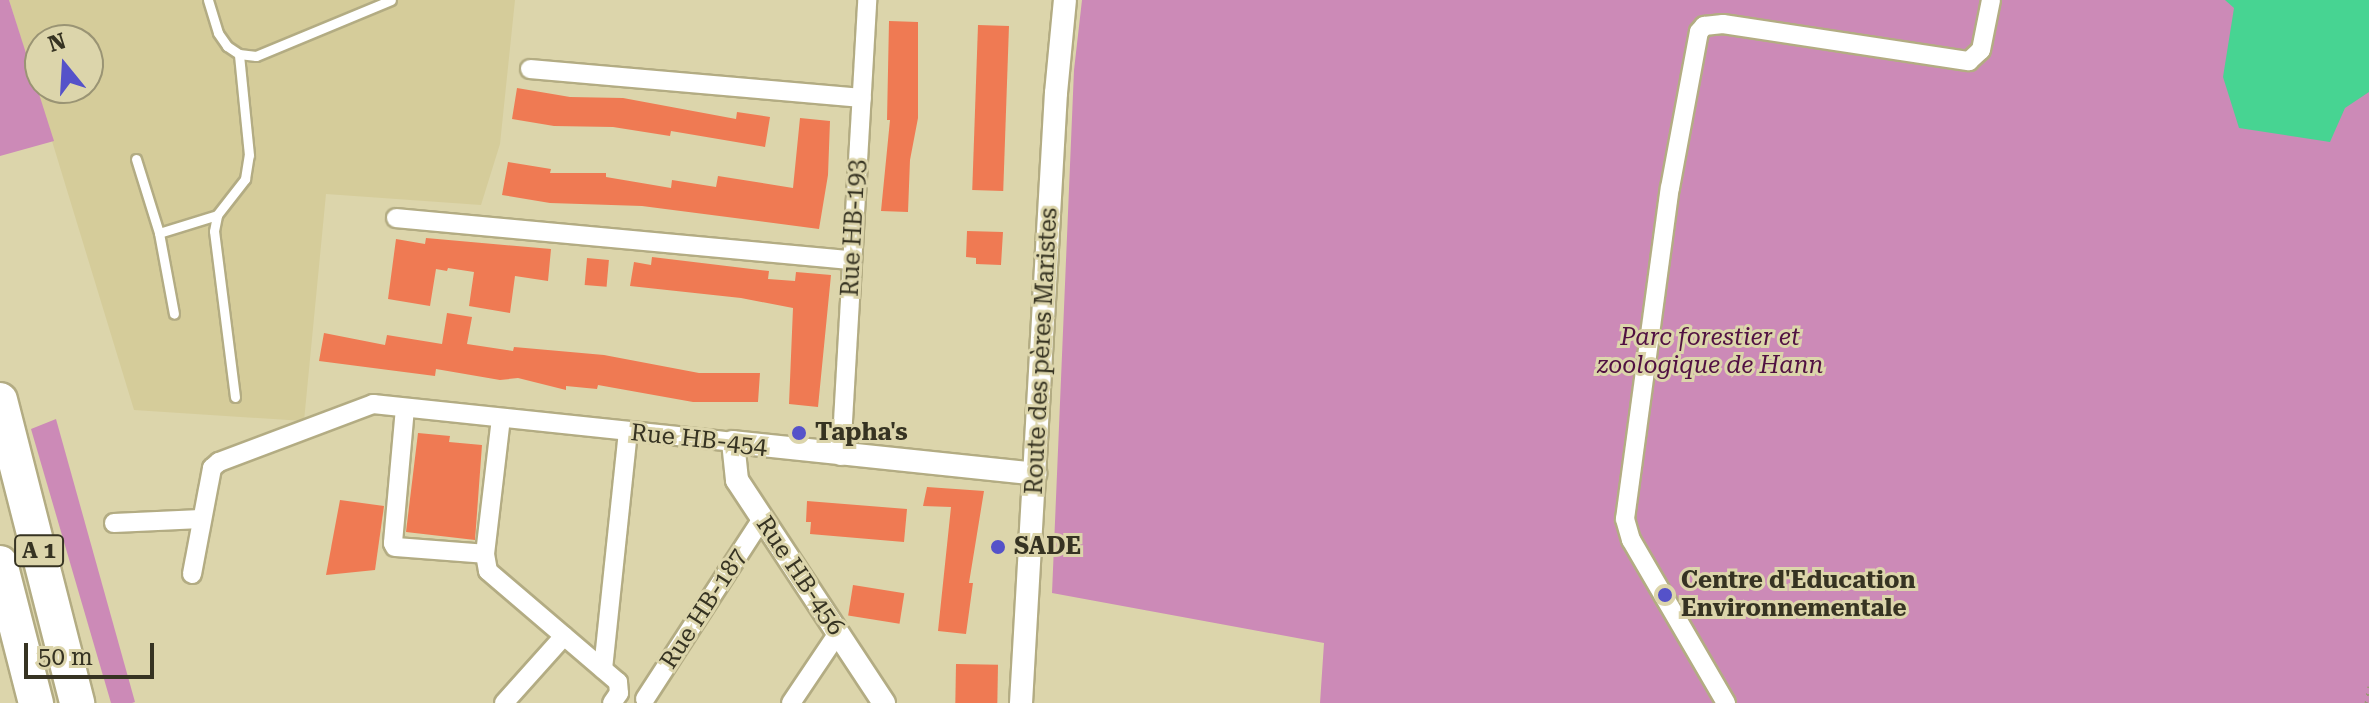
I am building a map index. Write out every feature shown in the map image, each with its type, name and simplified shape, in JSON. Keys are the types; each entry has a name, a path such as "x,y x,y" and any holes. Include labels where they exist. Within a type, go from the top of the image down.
{"highway":[{"name":"A 1","path":"0,400 77,703"},
{"path":"29,511 73,627 95,703"},
{"name":"A 1","path":"0,563 36,703"},
{"path":"0,582 19,703"}],"street":[{"name":"Rue HB-193","path":"841,456 867,0"},
{"name":"Route des pères Maristes","path":"1021,703 1056,93 1065,0"},
{"path":"1726,703 1631,540 1625,519 1668,203 1699,32 1704,26 1723,24 1969,61 1981,50 1991,0"},
{"path":"530,69 862,98"},
{"path":"396,218 852,260"},
{"name":"Rue HB-454","path":"201,519 209,475 219,462 373,404 841,456 1035,474"},
{"path":"405,408 395,547 485,554"},
{"path":"501,418 485,554 488,571 603,669 620,688 612,703"},
{"path":"603,669 628,433"},
{"name":"Rue HB-456","path":"733,442 737,480 884,703"},
{"path":"114,523 201,519 192,574"},
{"name":"Rue HB-187","path":"645,699 762,519"},
{"path":"791,703 838,633"},
{"path":"504,703 564,636"}],"lane":[{"path":"208,0 218,33 239,54 256,56 363,4 391,0"},
{"path":"235,397 214,231 217,215 245,179 249,155 239,54"},
{"path":"136,159 159,233 174,314"},
{"path":"159,233 217,215"}],"path":[{"path":"2366,703 2369,686"}],"shaded area":[{"path":"9,0 515,0 500,144 481,205 326,194 304,421 134,410 41,104 104,104 104,24 24,24 24,49"},
{"path":"2225,0 2369,0 2369,92 2345,108 2330,142 2239,128 2223,77 2234,8"}],"green space":[{"path":"0,0 9,0 24,47 24,104 42,104 54,141 0,156"},
{"name":"Parc forestier et zoologique de Hann","path":"1082,0 2369,0 2369,703 1320,703 1324,643 1052,593 1074,70"},
{"path":"56,419 135,702 132,703 111,703 31,429"}],"building":[{"path":"889,21 918,22 918,118 910,160 908,212 881,211 890,120 887,120"},
{"path":"978,25 1009,26 1003,191 972,190"},
{"path":"517,88 570,97 623,98 736,119 737,112 770,117 765,147 671,131 670,136 613,127 554,126 512,119"},
{"path":"800,118 830,121 828,175 819,229 642,206 550,203 502,195 508,162 551,169 550,173 606,173 606,177 671,188 672,180 716,187 718,176 793,188"},
{"path":"967,231 1003,232 1001,265 976,264 976,258 966,257"},
{"path":"426,238 551,249 548,281 515,276 510,313 469,306 474,272 448,268 447,271 436,269 430,306 388,299 396,239 425,244"},
{"path":"652,257 769,271 768,279 795,281 796,272 831,275 818,407 789,404 793,308 741,298 630,286 634,262 651,265"},
{"path":"587,258 609,260 607,287 585,285"},
{"path":"447,313 472,317 467,344 513,351 514,347 604,355 699,373 760,373 758,402 693,402 598,385 597,389 566,386 566,390 518,378 500,380 436,369 435,376 319,361 324,333 385,345 387,335 442,344"},
{"path":"418,433 450,436 449,442 482,445 475,540 406,532"},
{"path":"927,487 984,491 969,583 973,583 966,634 938,631 951,507 923,506"},
{"path":"340,500 384,506 375,570 326,575"},
{"path":"807,501 907,509 904,542 810,534 811,522 806,522"},
{"path":"853,585 904,593 900,624 848,616"},
{"path":"956,664 998,665 997,703 955,703"}],"place":[{"name":"Tapha's","path":"799,433"},
{"name":"SADE","path":"998,547"},
{"name":"Centre d'Education Environnementale","path":"1665,595"}]}
